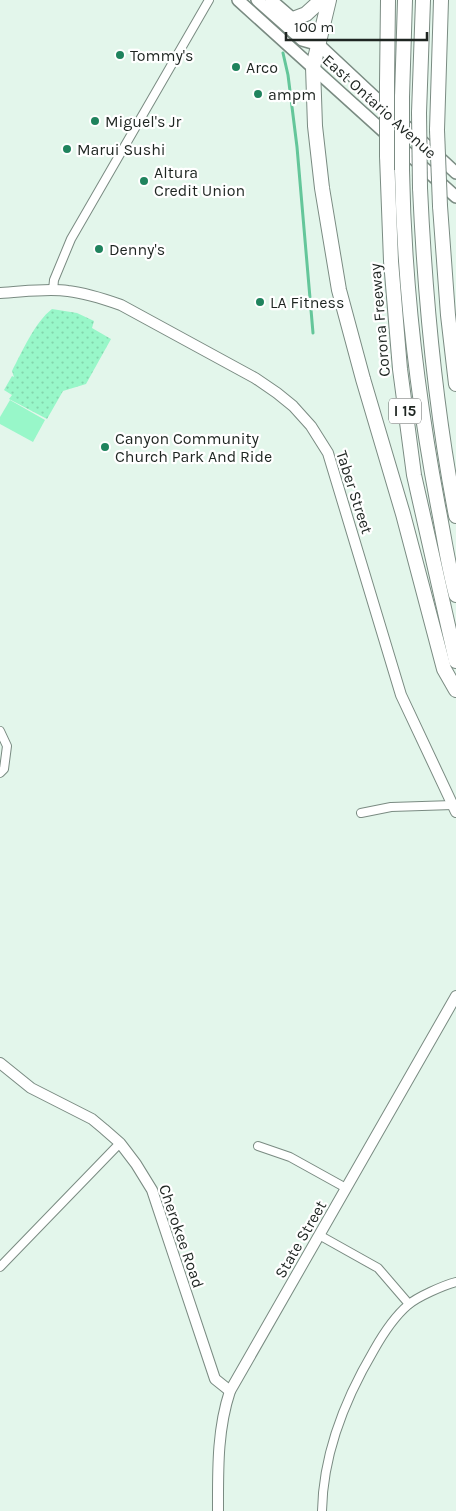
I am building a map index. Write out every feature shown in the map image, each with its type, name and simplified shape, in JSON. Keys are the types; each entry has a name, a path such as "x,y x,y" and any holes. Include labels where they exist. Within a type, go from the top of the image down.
{"highway":[{"path":"293,19 306,14 319,0"},
{"path":"329,0 313,67 315,126 322,188 339,290 403,514 444,669 456,690"},
{"name":"Corona Freeway","path":"388,0 387,156 391,261 400,369 414,474 456,661"},
{"path":"405,0 402,170 406,266 416,367 428,453 456,596"},
{"path":"423,0 419,113 424,268 442,438 456,516"},
{"path":"441,0 437,130 440,206 448,315 456,384"}],"main road":[{"name":"East Ontario Avenue","path":"238,0 456,197"},
{"path":"257,0 302,40 318,44"},
{"name":"East Ontario Avenue","path":"271,0 456,173"}],"street":[{"path":"53,290 54,280 71,238 210,0"},
{"name":"Taber Street","path":"0,293 68,291 101,298 122,305 255,378 293,406 311,426 328,453 401,695 454,808"},
{"path":"0,731 7,746 4,769 0,773"},
{"path":"361,813 391,807 454,808"},
{"name":"State Street","path":"218,1511 220,1435 224,1408 230,1391 456,996"},
{"name":"Cherokee Road","path":"2,1068 31,1088 92,1119 120,1143 136,1164 152,1190 215,1379 230,1391"},
{"path":"0,1267 120,1143"},
{"path":"258,1146 290,1157 346,1188"},
{"path":"319,1235 378,1268 409,1304"},
{"path":"322,1511 322,1494 330,1454 342,1412 363,1368 384,1333 409,1304 431,1292 456,1282"}],"green space":[{"path":"52,309 77,313 94,321 92,328 111,339 86,384 63,391 47,419 9,399 12,395 4,390 12,376 14,377 12,371 29,338"},
{"path":"10,400 45,420 33,442 0,424 0,417"}],"waterway":[{"path":"283,53 288,75 297,147 313,333"}],"place":[{"name":"Tommy's","path":"120,55"},
{"name":"Arco","path":"236,67"},
{"name":"ampm","path":"258,94"},
{"name":"Miguel's Jr","path":"95,121"},
{"name":"Marui Sushi","path":"67,149"},
{"name":"Altura Credit Union","path":"144,181"},
{"name":"Denny's","path":"99,249"},
{"name":"LA Fitness","path":"260,302"},
{"name":"Canyon Community Church Park And Ride","path":"105,447"}]}
